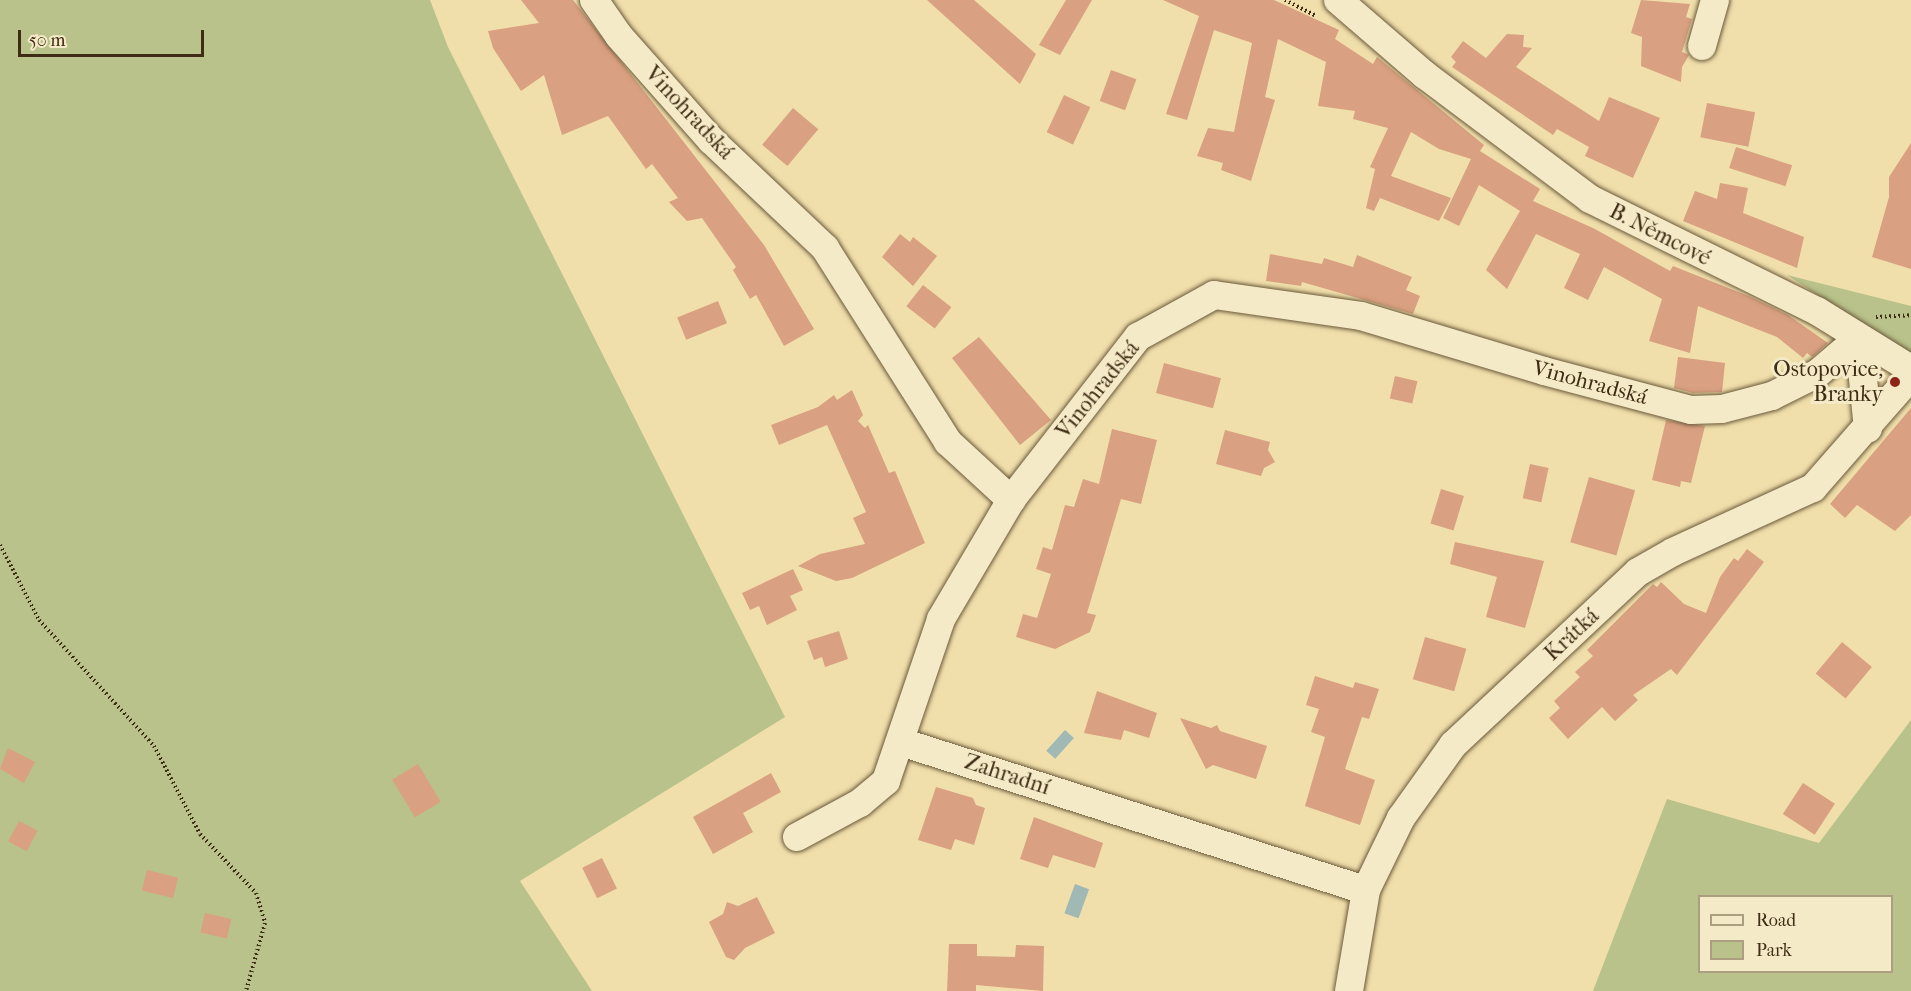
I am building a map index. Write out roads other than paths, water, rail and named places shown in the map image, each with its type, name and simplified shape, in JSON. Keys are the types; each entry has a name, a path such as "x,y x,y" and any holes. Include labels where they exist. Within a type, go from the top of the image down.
{"street":[{"name":"Vinohradská","path":"594,0 619,36 712,141 825,248 948,442 1011,501 1138,337 1214,295 1361,316 1544,371 1691,410 1722,409 1772,396 1818,373 1865,327"},
{"name":"B. Němcové","path":"1338,0 1425,75 1590,199 1817,311 1865,327 1911,369"},
{"path":"1702,46 1715,0"},
{"path":"1865,327 1868,429"},
{"name":"Krátká","path":"1349,991 1366,890 1401,818 1453,745 1638,572 1673,552 1813,488 1868,429 1911,376"},
{"path":"797,837 860,803 886,781 942,619 1011,501"},
{"name":"Zahradní","path":"901,742 1366,890"}],"water":[{"path":"1065,730 1074,738 1055,759 1046,751"},
{"path":"1075,884 1089,889 1078,918 1064,913"}],"place":[{"name":"Ostopovice, Branky","path":"1895,382"}]}
